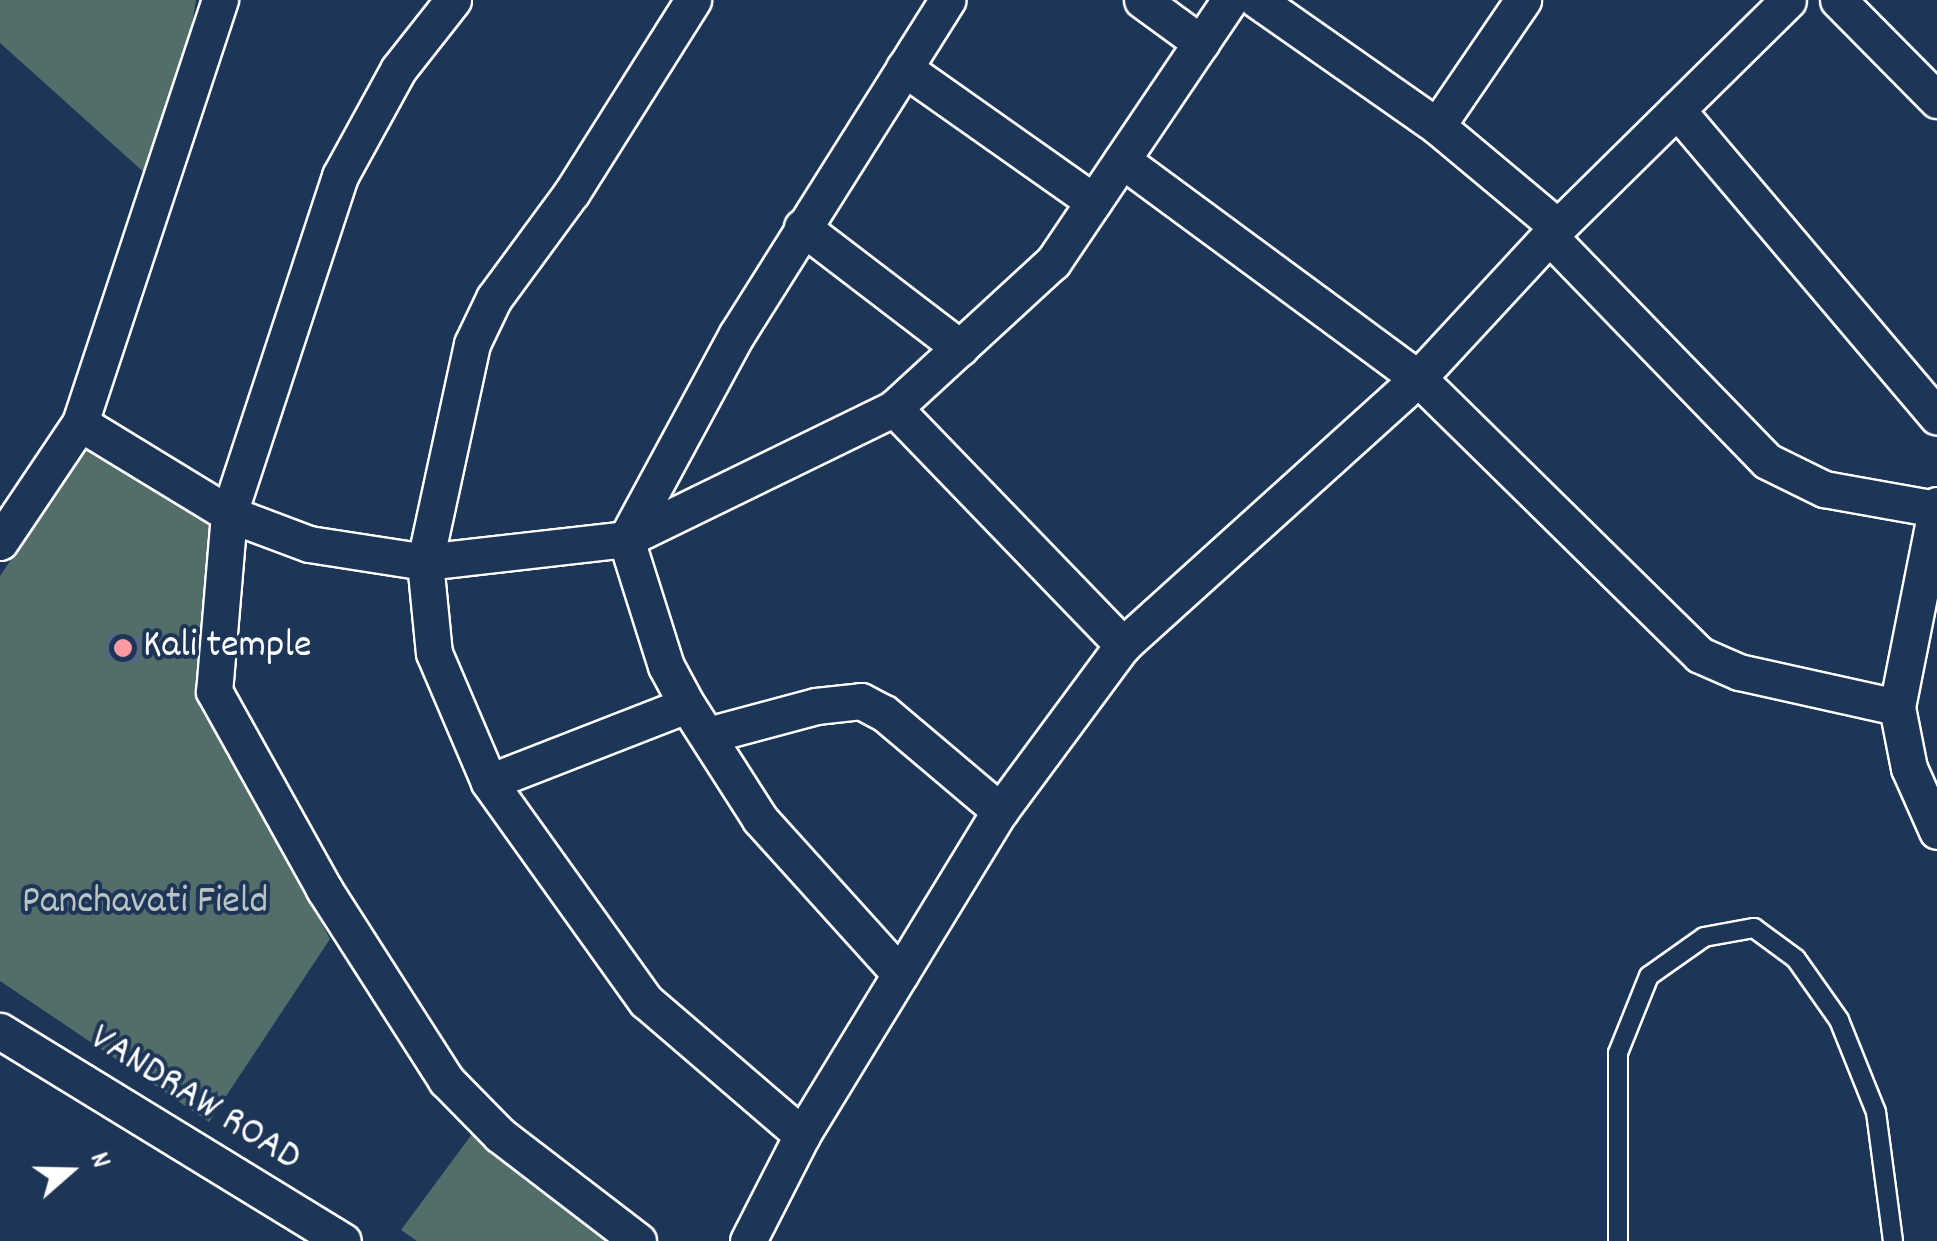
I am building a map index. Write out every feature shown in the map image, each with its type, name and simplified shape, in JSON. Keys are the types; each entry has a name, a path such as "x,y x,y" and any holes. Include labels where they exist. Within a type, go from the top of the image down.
{"street":[{"path":"0,542 80,422 220,0"},
{"path":"454,0 398,70 340,176 229,514 214,691 324,889 446,1080 500,1135 638,1241"},
{"path":"694,0 572,192 494,298 472,344 426,562 434,652 489,782 646,1000 802,1134"},
{"path":"900,974 760,820 687,705 666,666 626,539 802,227 946,0"},
{"path":"1142,0 1201,43"},
{"path":"80,422 229,514 309,544 426,562 626,539 894,408 1053,262 1230,0"},
{"path":"1257,0 1436,126 1553,231 1767,461 1824,489 1936,507 1896,707 1909,768 1937,831"},
{"path":"1436,126 1523,0"},
{"path":"748,1241 802,1134 1000,811 1123,645 1418,378 1553,231 1788,0"},
{"path":"1838,0 1937,100"},
{"path":"904,68 1094,202"},
{"path":"1677,110 1937,417"},
{"path":"1122,160 1418,378 1700,655 1739,672 1896,707"},
{"path":"802,227 960,348"},
{"path":"894,408 1123,645"},
{"path":"708,735 816,706 861,701 884,713 1000,811"},
{"path":"489,782 687,705"},
{"name":"VANDRAW ROAD","path":"3,1038 342,1241"}],"lane":[{"path":"1618,1241 1618,1053 1649,976 1704,936 1754,928 1796,959 1839,1020 1876,1112 1893,1241"}],"green space":[{"path":"0,0 196,0 187,54 147,175 0,43"},
{"name":"Panchavati Field","path":"86,446 219,508 210,716 330,939 209,1122 0,981 0,576"},
{"path":"475,1130 559,1203 610,1241 417,1241 401,1230"}],"building":[{"name":"Kali temple","path":"110,633 141,638 137,663 106,658"}],"place":[{"name":"Kali temple","path":"123,648"}]}
